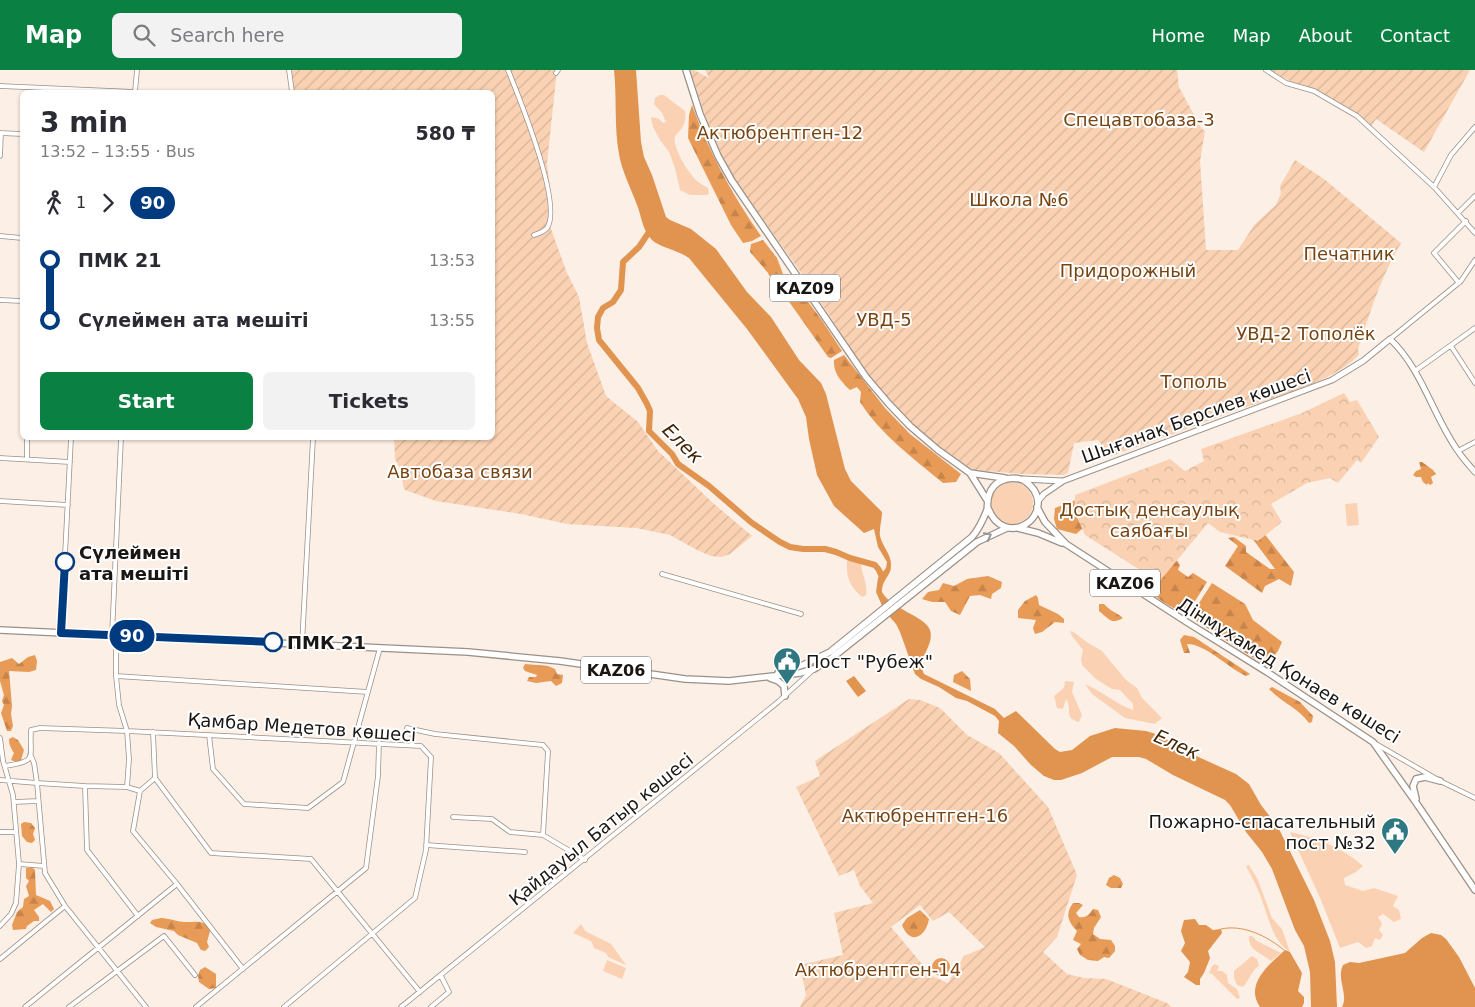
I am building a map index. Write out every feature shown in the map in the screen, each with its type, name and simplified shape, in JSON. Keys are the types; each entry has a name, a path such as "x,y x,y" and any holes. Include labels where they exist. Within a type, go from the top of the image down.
{"highway":[{"name":"KAZ09","path":"686,70 700,114 718,156 732,182 866,377 888,404 910,426 938,450 970,473 987,500"},
{"name":"KAZ09","path":"970,473 1007,478"},
{"path":"1007,528 998,524 991,517 987,500 994,486 1000,481 1007,478 1021,479"},
{"name":"KАZ06","path":"1021,479 1032,488 1050,529 1066,544"},
{"path":"1017,528 1030,521 1038,504"},
{"name":"KАZ06","path":"942,566 979,529 988,508"},
{"name":"KАZ06","path":"766,677 803,665 830,652 976,542 1007,528 1017,528 1038,533 1066,544"},
{"name":"Дінмұхамед Қонаев көшесі","path":"1066,544 1373,742"},
{"name":"KАZ06","path":"0,630 499,655 685,678 729,681 800,673 814,669 833,657 863,629"},
{"path":"766,677 782,683 786,689 785,696"},
{"name":"KАZ06","path":"1373,742 1418,804 1475,890"},
{"path":"1418,804 1413,788 1416,779 1425,777 1440,781"}],"main road":[{"path":"1390,339 1399,348 1415,371 1458,451 1475,472"},
{"name":"Шығанақ Берсиев көшесі","path":"1062,481 1332,380 1363,361 1390,339"},
{"path":"1021,479 1062,481"},
{"path":"1038,504 1044,494 1062,481"}],"street":[{"path":"135,90 137,70"},
{"path":"289,70 292,90"},
{"path":"508,70 543,168 550,196 551,218 549,225 544,231 534,235"},
{"path":"1266,70 1286,83 1314,91 1357,116 1434,187 1475,233"},
{"path":"0,86 90,90"},
{"path":"1434,187 1451,155 1475,128"},
{"path":"0,156 1,133 20,134"},
{"path":"1458,213 1475,196"},
{"path":"1459,283 1434,253 1466,221"},
{"path":"0,236 20,238"},
{"name":"Шығанақ Берсиев көшесі","path":"1390,339 1459,283 1475,260"},
{"path":"0,300 20,301"},
{"path":"1415,371 1475,328"},
{"path":"1451,346 1475,383"},
{"path":"27,459 28,440"},
{"path":"61,633 71,440"},
{"path":"121,440 114,635 119,705 127,731 130,759 127,787"},
{"path":"302,644 313,440"},
{"path":"1458,451 1475,442"},
{"path":"0,458 70,462"},
{"path":"0,501 68,505"},
{"path":"662,574 801,614"},
{"path":"209,735 213,769 244,804 308,808 343,782 380,648"},
{"name":"Қайдауыл Батыр көшесі","path":"401,1007 785,696 830,652"},
{"path":"116,676 368,692"},
{"name":"Қамбар Медетов көшесі","path":"31,756 31,730 35,728 153,732 421,746 431,756 426,845 415,898 284,1007"},
{"path":"407,728 434,734 543,745 548,751 543,835"},
{"path":"412,745 413,729"},
{"path":"153,732 155,778 211,853 311,859 420,992"},
{"path":"0,738 14,802 19,864 16,903 12,914 0,926"},
{"name":"Дінмұхамед Қонаев көшесі","path":"1373,742 1440,781 1475,798"},
{"path":"196,1007 366,868 378,776 378,743"},
{"path":"5,766 21,764 31,756 37,783 45,873 65,906 146,1007"},
{"path":"155,778 140,791 133,831 243,969"},
{"path":"0,780 127,787 140,791"},
{"path":"85,786 87,850 138,916"},
{"path":"14,802 38,801"},
{"path":"453,817 492,819 510,832 543,835 584,860"},
{"path":"0,832 16,832"},
{"path":"426,845 525,852"},
{"path":"19,864 44,866"},
{"path":"25,1007 177,884"},
{"path":"0,960 65,906"},
{"path":"68,1007 164,936 195,975"},
{"path":"431,1007 449,993 441,976"}],"green space":[{"name":"Автобаза связи","path":"287,70 557,70 547,163 551,198 551,229 567,273 579,297 587,343 606,396 638,422 658,451 713,503 752,536 730,554 722,557 711,556 670,535 636,528 567,524 521,514 436,501 405,490 402,472 395,459 394,440 495,440 495,90 291,90"},
{"path":"690,70 694,70 709,78 705,70 1177,70 1179,87 1201,128 1205,131 1200,161 1206,250 1238,250 1255,224 1276,205 1281,193 1280,186 1295,160 1324,179 1401,243 1376,295 1358,349 1359,354 1337,372 1286,394 1111,456 1098,440 1074,443 1068,473 1064,475 972,470 911,423 868,374 804,277 736,181 722,155 704,113"},
{"path":"1269,70 1470,70 1424,152 1376,119 1370,128 1334,103"},
{"path":"664,95 685,111 684,125 675,136 676,147 690,173 697,181 708,188 709,194 690,195 680,190 669,152 653,127 651,118 659,119 663,123 666,122 662,113 654,104 655,98"},
{"path":"692,105 722,173 740,205 761,236 752,241 743,243 731,225 688,138 689,115"},
{"path":"763,240 777,258 783,274 800,291 842,351 831,358 828,357 790,303 777,290 768,273 750,252 751,244"},
{"path":"844,355 885,408 910,434 961,474 956,482 943,483 898,446 868,414 860,402 861,392 857,387 850,390 836,373 834,360"},
{"name":"Достық денсаулық саябағы","path":"1344,393 1350,402 1357,400 1379,437 1361,463 1357,460 1338,483 1330,478 1307,483 1271,504 1282,522 1258,541 1220,532 1208,523 1159,582 1085,535 1074,511 1075,495 1170,459 1185,471 1204,461 1201,449 1302,413"},
{"path":"1419,462 1422,462 1436,474 1431,477 1433,483 1430,485 1423,482 1421,477 1413,475 1421,469"},
{"path":"1012,482 1027,488 1033,503 1027,518 1012,524 997,518 991,503 997,488"},
{"path":"1076,500 1176,559 1180,565 1178,570 1188,577 1193,573 1207,582 1187,614 1153,595 1147,585 1148,570 1087,525 1076,534 1057,529 1054,519 1055,508"},
{"path":"1357,503 1359,525 1347,526 1345,504"},
{"path":"1263,532 1294,572 1291,586 1279,579 1265,586 1262,593 1225,566 1238,546 1228,538 1234,537 1246,546 1246,552 1270,569 1275,569 1252,538"},
{"path":"847,560 853,560 861,564 866,583 866,595 862,597 849,581"},
{"path":"988,576 1002,582 1001,588 992,594 991,599 980,595 970,596 960,615 951,611 945,602 932,602 922,599 928,592 939,590 943,583 954,586 967,579"},
{"path":"1212,583 1245,604 1253,620 1282,642 1278,651 1266,666 1190,617"},
{"path":"1036,595 1039,605 1058,614 1064,619 1064,623 1055,622 1042,632 1035,634 1033,628 1036,620 1018,618 1018,610 1025,601"},
{"path":"1099,604 1104,604 1123,618 1116,621 1110,620 1099,611"},
{"path":"1070,631 1102,651 1126,680 1137,688 1142,698 1162,718 1155,724 1125,718 1092,694 1085,684 1133,710 1133,704 1120,690 1112,689 1096,679 1082,665 1083,650"},
{"path":"1184,635 1194,637 1250,674 1246,676 1209,652 1194,645 1187,644 1190,653 1184,653 1180,640"},
{"path":"35,655 37,661 36,670 29,672 9,671 13,726 11,731 7,731 1,713 4,705 2,701 4,695 0,681 0,662 12,658 19,664 28,657"},
{"path":"525,664 548,666 555,669 557,674 563,675 562,683 556,686 551,681 536,683 527,681 529,677 536,677 537,675 525,671 523,668"},
{"path":"962,671 970,679 971,691 953,682 954,675"},
{"path":"1065,681 1074,682 1072,692 1082,715 1079,722 1071,718 1066,699 1063,709 1057,708 1054,696 1064,688"},
{"path":"1272,687 1300,702 1313,716 1312,722 1309,723 1300,713 1274,694 1269,689"},
{"name":"Актюбрентген-16","path":"909,699 920,700 940,708 967,735 999,753 1048,807 1077,875 1057,937 1043,952 1067,974 1084,978 1106,979 1167,1003 1172,1007 800,1007 806,995 800,965 843,955 834,913 873,903 860,886 854,870 839,876 796,787 820,776 815,761","holes":["920,905 933,921 949,912 985,947 964,956 948,983 932,976 891,927"]},
{"path":"13,737 18,740 24,750 21,760 16,762 11,760 14,753 9,739"},
{"path":"24,822 31,823 35,828 33,834 35,840 32,843 27,842 22,836 21,824"},
{"path":"1290,832 1329,844 1355,859 1363,866 1344,878 1345,885 1363,891 1374,888 1398,896 1393,906 1399,910 1401,919 1394,922 1383,914 1378,917 1382,924 1379,930 1383,935 1380,940 1375,938 1372,946 1366,948 1358,942 1340,948 1321,900"},
{"path":"1249,865 1258,880 1272,918 1282,929 1290,952 1279,941 1271,927 1258,891 1246,866"},
{"path":"32,867 35,870 36,895 50,901 54,909 51,912 43,904 34,910 39,917 39,921 34,921 26,929 13,930 12,925 17,912 23,907 24,899 29,896 26,886 29,881 26,878 26,868"},
{"path":"1114,875 1120,878 1123,884 1121,888 1111,888 1106,885 1109,878"},
{"path":"1073,903 1083,905 1076,913 1079,917 1087,916 1093,909 1098,910 1101,917 1094,928 1093,934 1100,939 1111,940 1115,946 1115,951 1109,958 1104,957 1098,961 1088,960 1080,955 1077,949 1081,944 1073,940 1077,931 1071,924 1068,914"},
{"path":"920,910 929,919 925,930 917,937 913,937 905,932 902,925 907,918"},
{"path":"161,918 203,923 210,931 207,942 209,947 205,951 201,950 197,943 178,935 174,931 156,927 150,923 152,920"},
{"path":"581,924 585,931 611,944 626,965 594,948 591,941 573,933"},
{"path":"1249,936 1281,953 1271,961 1253,948 1249,941"},
{"path":"1252,956 1257,959 1259,966 1243,987 1237,985 1234,971"},
{"path":"941,958 947,961 950,967 947,973 941,976 935,973 932,967 935,961"},
{"path":"607,960 626,968 622,979 603,971"},
{"path":"1215,964 1219,966 1217,971 1222,971 1227,975 1228,983 1237,989 1240,998 1237,999 1209,973"},
{"path":"205,967 216,974 216,988 209,989 199,982 200,970"}],"shaded area":[{"path":"614,70 636,70 641,142 644,157 666,217 691,229 716,249 747,292 771,317 799,360 821,383 826,394 845,469 851,481 882,512 880,536 890,558 891,566 882,592 886,598 922,621 930,630 930,641 922,663 924,674 995,709 1004,718 1016,711 1060,752 1072,750 1090,736 1115,728 1146,731 1159,735 1194,755 1236,774 1249,784 1261,805 1278,827 1314,900 1330,941 1335,962 1337,1007 1311,1007 1310,972 1304,946 1295,930 1272,869 1225,800 1139,757 1112,757 1082,773 1061,780 1054,780 1044,776 998,733 999,721 995,716 967,701 956,698 915,674 900,632 884,610 876,592 878,578 886,568 887,562 878,547 874,529 864,533 834,506 817,475 806,417 798,399 747,329 689,258 655,242 646,232 620,161"},
{"path":"854,676 866,691 858,697 846,681"},
{"path":"1195,919 1199,925 1206,925 1213,930 1221,929 1222,933 1208,951 1210,958 1200,979 1200,985 1196,985 1184,977 1188,972 1190,962 1181,951 1185,943 1181,931 1184,920"},
{"path":"1431,933 1441,935 1446,939 1459,957 1475,988 1475,1007 1342,1007 1344,1002 1341,976 1343,965 1350,962 1359,963 1405,953 1422,938"},
{"path":"1285,950 1290,952 1302,973 1298,991 1304,997 1304,1003 1302,1007 1260,1007 1256,999 1255,990 1257,983 1266,968"}],"waterway":[{"name":"Елек","path":"651,229 639,247 623,262 621,290 613,302 603,308 598,317 597,328 599,340 638,388 647,404 650,411 649,431 672,454 678,464 709,486 752,523 780,542 790,547 825,549 875,565 882,577"},
{"path":"1221,929 1238,928 1254,932 1284,950"}],"bus line":[{"name":"90","path":"65,562 61,633 273,642"}],"place":[{"name":"Сүлеймен ата мешіті","path":"65,562"},
{"name":"ПМК 21","path":"273,642"},
{"name":"Пост \"Рубеж\"","path":"787,685"},
{"name":"Пожарно-спасательный пост №32","path":"1395,855"}],"park label":[{"name":"Спецавтобаза-3","path":"1139,119"},
{"name":"Актюбрентген-12","path":"780,132"},
{"name":"Школа №6","path":"1019,199"},
{"name":"Печатник","path":"1349,253"},
{"name":"Придорожный","path":"1128,270"},
{"name":"УВД-5","path":"884,319"},
{"name":"УВД-2 Тополёк","path":"1306,333"},
{"name":"Тополь","path":"1194,381"},
{"name":"Актюбрентген-14","path":"878,969"}]}
